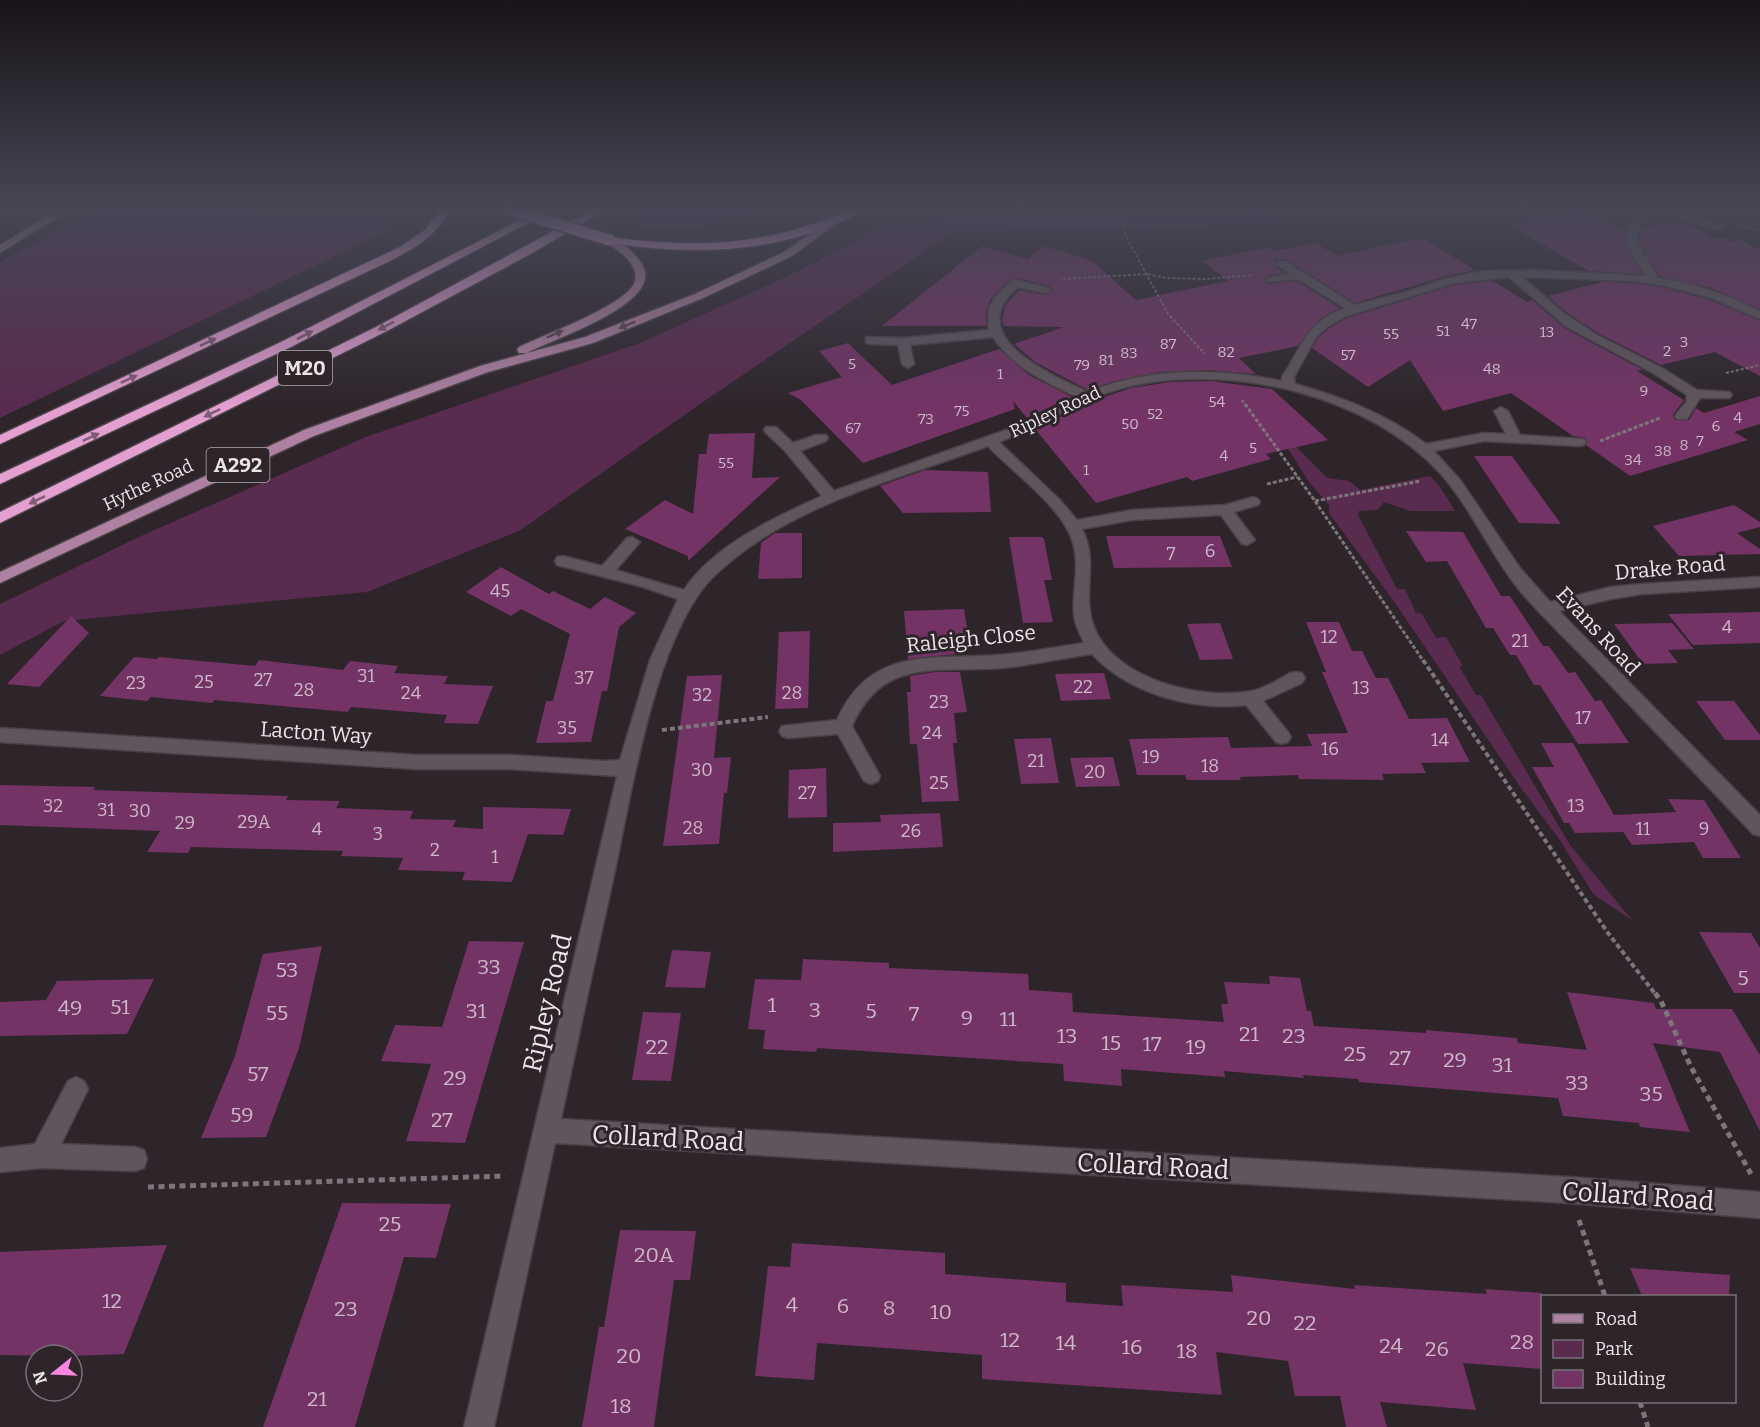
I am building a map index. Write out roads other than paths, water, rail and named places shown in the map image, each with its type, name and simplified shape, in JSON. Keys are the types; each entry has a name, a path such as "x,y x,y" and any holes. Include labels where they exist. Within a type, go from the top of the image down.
{"highway":[{"path":"0,440 353,275"},
{"name":"M20","path":"0,480 287,344 422,275"},
{"name":"M20","path":"0,518 329,356 483,275"}],"main road":[{"name":"Hythe Road","path":"484,369 626,301 637,290 641,275"},
{"name":"Hythe Road","path":"0,578 228,469 309,434 484,369 589,340 699,296 744,275"}],"street":[{"path":"1278,278 1297,275"},
{"path":"1301,275 1354,309"},
{"path":"1289,384 1288,377 1296,367 1311,335 1329,320 1354,309 1429,290 1452,280 1507,275"},
{"path":"1514,275 1550,310 1572,326 1675,379 1694,394 1725,395"},
{"path":"1561,275 1586,278 1654,280 1703,292 1760,315"},
{"path":"1651,275 1654,280"},
{"path":"1045,290 1016,283 999,298 993,316 996,333 1012,354 1024,364 1085,396"},
{"path":"870,340 903,342 996,333"},
{"path":"903,342 908,364"},
{"name":"Ripley Road","path":"479,1427 635,736 656,668 694,588 745,542 830,496 1031,425 1085,396 1146,379 1219,374 1289,384"},
{"name":"Evans Road","path":"1289,384 1312,391 1373,417 1423,449 1440,464 1455,482 1506,561 1527,588 1549,608 1646,712 1760,828"},
{"path":"1682,416 1693,402 1694,394"},
{"path":"1501,411 1515,438"},
{"path":"771,430 830,496"},
{"path":"1423,449 1484,437 1579,442"},
{"path":"791,450 821,438"},
{"path":"990,441 1073,526 1082,543 1085,559 1081,606 1084,626 1095,647 1119,669 1152,686 1182,695 1212,700 1250,698 1276,689 1296,678"},
{"path":"1073,526 1132,515 1225,510 1253,502"},
{"path":"1225,510 1247,540"},
{"path":"604,573 632,542"},
{"path":"563,561 647,583 688,597"},
{"name":"Drake Road","path":"1549,608 1611,593 1642,589 1760,582"},
{"name":"Raleigh Close","path":"843,726 846,715 857,698 879,677 896,669 925,663 996,662 1095,647"},
{"path":"1250,698 1282,737"},
{"path":"788,731 843,726 871,776"},
{"name":"Lacton Way","path":"0,735 416,762 508,762 605,769 629,767"},
{"path":"42,1156 76,1089"},
{"name":"Collard Road","path":"546,1130 1569,1190 1760,1205"},
{"path":"0,1160 42,1156 135,1159"}]}
